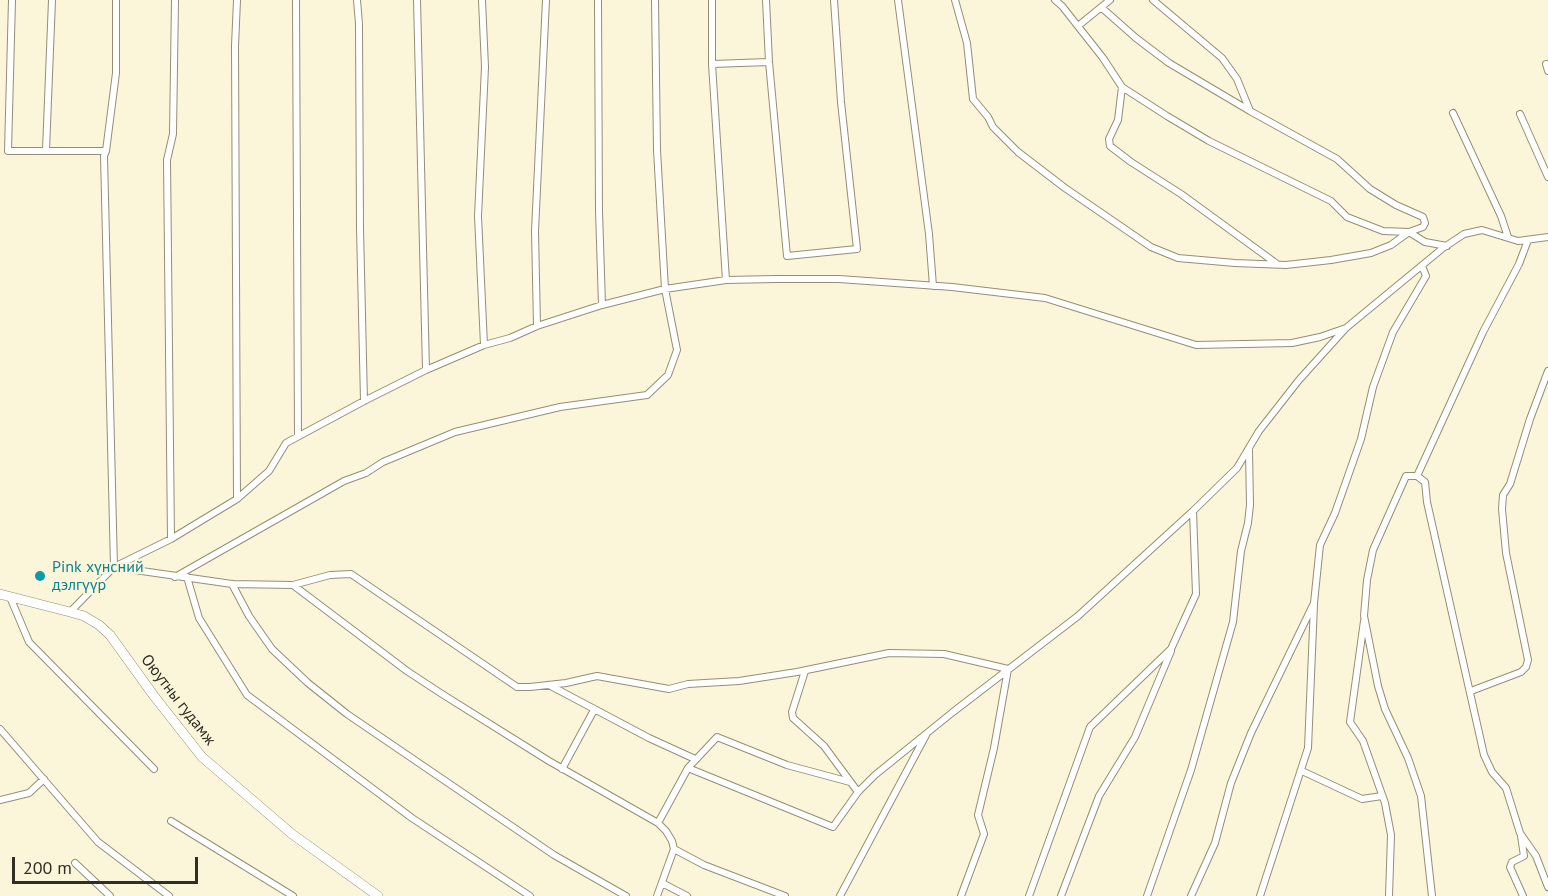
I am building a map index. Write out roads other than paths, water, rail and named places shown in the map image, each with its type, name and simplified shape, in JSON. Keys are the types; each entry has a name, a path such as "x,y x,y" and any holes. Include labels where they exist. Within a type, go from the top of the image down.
{"street":[{"path":"12,0 8,151 106,151"},
{"path":"46,150 52,0"},
{"path":"114,567 104,156 116,73 116,0"},
{"path":"171,539 167,160 174,134 175,0"},
{"path":"237,0 235,46 237,499"},
{"path":"296,0 298,436"},
{"path":"357,0 364,401"},
{"path":"417,0 426,370"},
{"path":"482,0 485,67 478,216 484,345"},
{"path":"537,326 535,231 546,0"},
{"path":"598,0 602,305"},
{"path":"175,577 345,481 366,473 383,462 455,432 560,407 647,395 668,375 677,350 665,289 657,150 655,0"},
{"path":"712,0 712,64 726,280"},
{"path":"766,0 769,62 787,256 857,249 841,102 834,0"},
{"path":"898,0 929,234 933,286"},
{"path":"955,0 967,43 973,99 993,127 1018,152 1065,188 1151,247 1178,258 1278,265 1331,260 1371,253 1423,227 1425,223 1423,217 1396,205 1370,189 1337,159 1169,63 1102,8"},
{"path":"1055,0 1103,58 1122,87 1209,141 1331,201 1347,217 1383,231 1409,232 1425,242 1447,246"},
{"path":"1078,26 1110,0"},
{"path":"1153,0 1222,58 1236,79 1250,111"},
{"path":"712,64 769,62"},
{"path":"1122,87 1118,120 1109,139 1110,146 1181,194 1278,265"},
{"path":"1453,112 1501,216 1508,237"},
{"path":"1520,114 1548,177"},
{"path":"688,768 832,827 858,792 875,775 1078,616 1193,511 1237,468 1259,431 1299,380 1346,328 1464,234 1482,230 1518,241 1548,237"},
{"path":"1417,476 1483,332 1519,264 1528,240"},
{"path":"1260,896 1308,748 1314,603 1320,545 1335,513 1358,449 1373,387 1393,332 1426,276 1422,266"},
{"path":"70,612 114,567 171,539 237,499 269,471 286,443 298,436 426,370 484,345 602,305 665,289 726,280 839,279 933,286 1045,298 1196,345 1292,343 1320,338 1346,328"},
{"path":"1471,691 1521,672 1528,660 1506,553 1502,509 1503,495 1510,484 1530,418 1548,371"},
{"path":"1147,896 1191,770 1233,622 1241,551 1250,504 1249,448"},
{"path":"1389,896 1391,835 1382,796 1363,741 1350,722 1367,579 1373,550 1406,476 1417,476 1425,482 1427,502 1484,755 1492,772 1506,788 1520,833 1524,856 1512,862 1510,867 1523,896"},
{"path":"1061,896 1099,796 1135,737 1196,594 1193,511"},
{"path":"114,567 232,584 293,585 330,575 351,574 517,687 548,685 597,676 669,689 688,684 739,681 805,671 889,653 944,654 1008,669"},
{"path":"187,577 199,618 247,695 412,818 530,896"},
{"path":"232,584 249,616 272,649 308,683 347,714 554,855 626,896"},
{"path":"293,585 407,671 562,769 658,824 666,831 674,849 657,896"},
{"name":"Оюутны гудамж","path":"0,594 84,616 99,625 110,635 202,757 292,834 378,896"},
{"path":"10,597 29,642 154,769"},
{"path":"1191,896 1215,843 1231,783 1251,733 1314,603"},
{"path":"1364,616 1385,709 1408,758 1421,796 1432,896"},
{"path":"1029,896 1090,727 1171,650"},
{"path":"961,896 984,834 978,815 994,748 1008,669"},
{"path":"805,671 792,712 794,718 824,746 858,792"},
{"path":"548,685 696,759"},
{"path":"562,769 594,710"},
{"path":"0,729 98,842 169,896"},
{"path":"840,896 927,733"},
{"path":"658,824 688,768 717,737 787,765 850,782"},
{"path":"1302,771 1362,799 1382,796"},
{"path":"0,800 29,793 44,779"},
{"path":"171,821 293,896"},
{"path":"1520,833 1536,856 1548,887"},
{"path":"674,849 704,865 785,896"},
{"path":"75,863 110,896"},
{"path":"662,883 687,896"}],"place":[{"name":"Pink хүнсний дэлгүүр","path":"40,576"}]}
